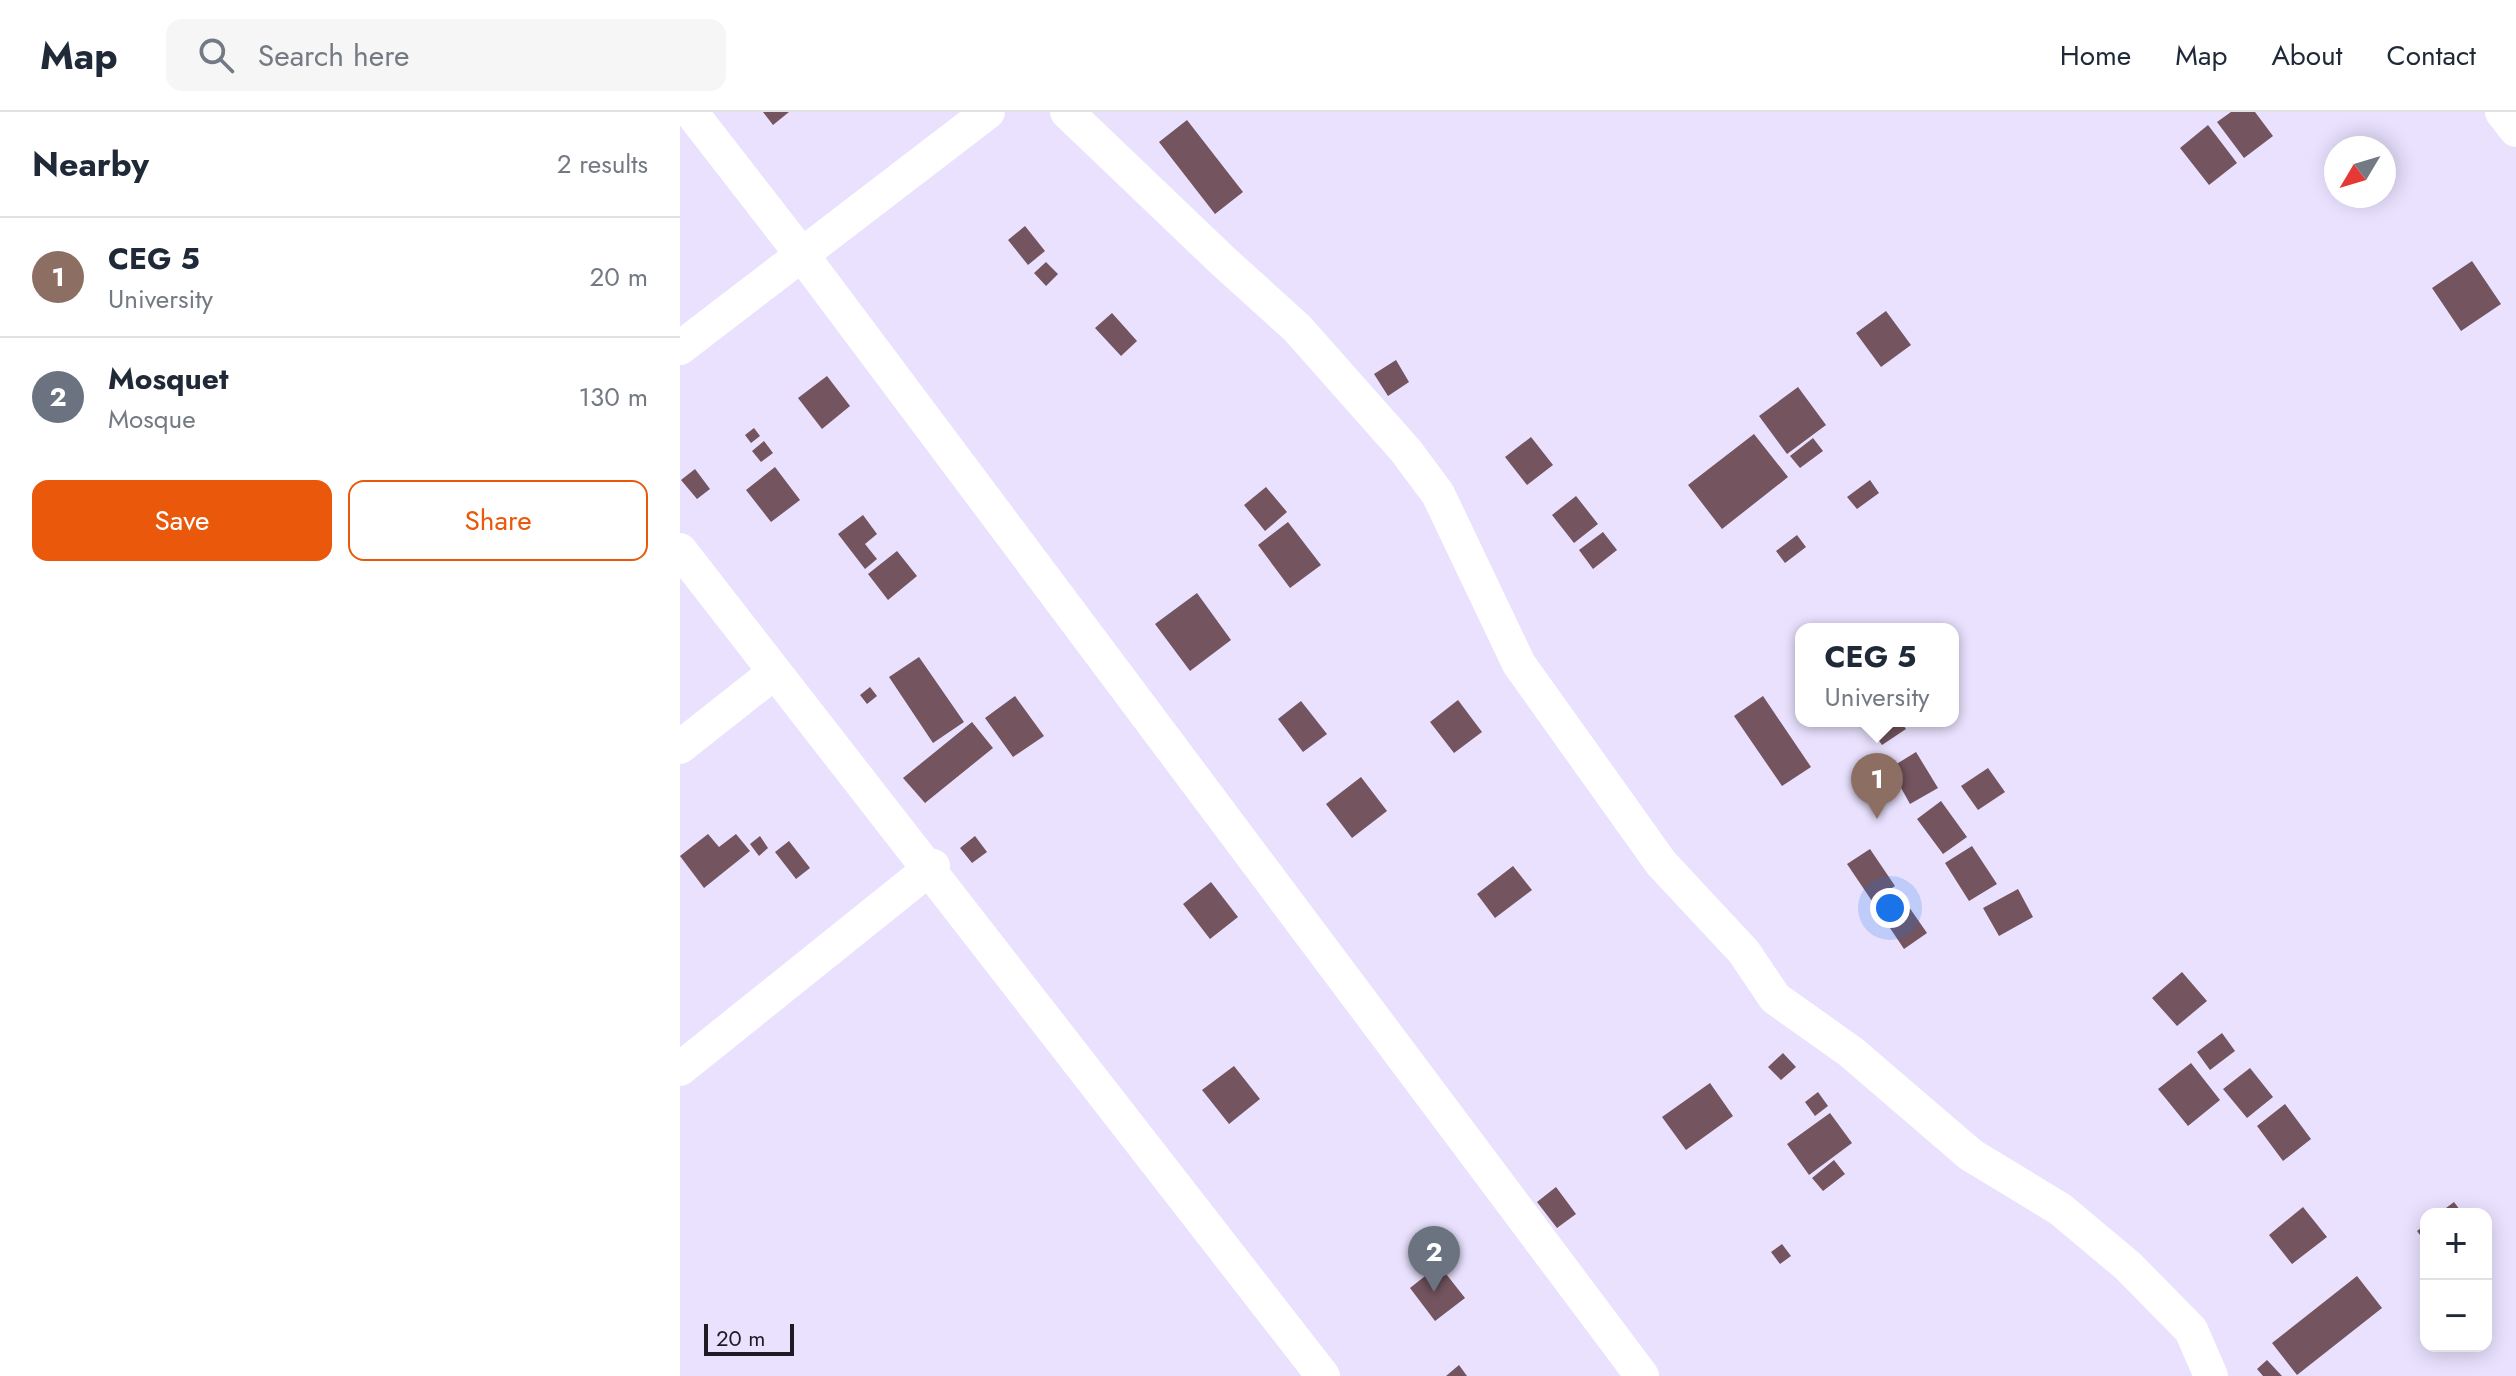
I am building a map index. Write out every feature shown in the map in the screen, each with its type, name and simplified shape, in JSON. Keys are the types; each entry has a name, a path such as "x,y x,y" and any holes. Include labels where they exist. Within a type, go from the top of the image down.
{"street":[{"path":"691,112 802,255 1642,1376"},
{"path":"680,348 988,112"},
{"path":"1067,112 1297,328 1406,451 1438,494 1519,664 1661,863 1744,952 1775,998 1851,1052 1971,1155 2060,1209 2128,1266 2191,1330 2211,1376"},
{"path":"2502,112 2516,130"},
{"path":"680,550 931,868 1323,1376"},
{"path":"680,747 775,672"},
{"path":"680,1069 931,868"}],"building":[{"path":"763,112 789,112 773,125"},
{"path":"2231,112 2255,112 2273,136 2244,158 2217,122"},
{"path":"1187,120 1243,192 1215,214 1159,142"},
{"path":"2208,125 2237,163 2209,185 2180,148"},
{"path":"1025,226 1045,251 1028,265 1008,240"},
{"path":"2472,261 2501,304 2461,331 2432,288"},
{"path":"1046,262 1058,274 1046,286 1034,273"},
{"path":"1886,311 1911,345 1881,367 1856,333"},
{"path":"1112,313 1137,341 1121,356 1095,328"},
{"path":"1396,360 1409,382 1388,396 1374,374"},
{"path":"827,376 850,406 822,429 798,398"},
{"path":"1798,387 1826,425 1787,454 1759,416"},
{"path":"754,428 760,436 751,443 745,435"},
{"path":"1754,434 1788,477 1722,529 1688,485"},
{"path":"1531,437 1553,465 1527,485 1505,457"},
{"path":"1813,438 1823,451 1800,468 1790,456"},
{"path":"764,441 773,453 761,462 752,451"},
{"path":"775,467 800,500 771,522 746,490"},
{"path":"695,469 710,489 697,499 681,480"},
{"path":"1870,480 1879,493 1857,509 1847,497"},
{"path":"1266,487 1287,512 1265,531 1244,505"},
{"path":"1576,496 1598,524 1574,543 1552,515"},
{"path":"863,515 877,534 865,544 877,559 865,569 838,534"},
{"path":"1288,522 1321,565 1290,588 1258,545"},
{"path":"1603,532 1617,550 1593,569 1579,550"},
{"path":"1797,535 1806,547 1785,563 1776,551"},
{"path":"897,551 917,576 888,600 868,574"},
{"path":"1197,593 1231,640 1190,671 1155,624"},
{"path":"919,657 964,722 933,743 889,677"},
{"path":"870,687 877,696 867,704 860,695"},
{"path":"1015,696 1044,736 1013,757 985,718"},
{"path":"1763,696 1811,767 1782,786 1734,716"},
{"path":"1458,700 1482,732 1454,753 1430,722"},
{"path":"1301,701 1327,734 1303,752 1278,719"},
{"path":"972,722 993,748 925,803 903,778"},
{"path":"1869,727 1906,729 1882,745"},
{"path":"1916,752 1938,788 1910,804 1890,768"},
{"path":"1988,768 2005,792 1978,810 1961,786"},
{"path":"1361,777 1387,811 1352,838 1326,804"},
{"path":"1941,801 1967,837 1943,854 1917,819"},
{"path":"708,834 719,847 736,834 750,851 704,888 680,856"},
{"path":"760,836 768,848 759,856 750,844"},
{"path":"975,836 987,852 972,863 960,848"},
{"path":"789,841 810,868 796,879 775,852"},
{"path":"1972,846 1997,884 1969,901 1945,863"},
{"path":"1870,849 1895,886 1872,901 1847,864"},
{"path":"1513,866 1532,890 1495,918 1477,894"},
{"path":"1211,882 1238,917 1210,939 1183,904"},
{"path":"2018,889 2033,917 1999,936 1983,908"},
{"path":"1902,897 1927,933 1904,949 1880,913"},
{"path":"2182,972 2207,1001 2177,1026 2152,998"},
{"path":"2222,1033 2235,1051 2210,1070 2197,1052"},
{"path":"1783,1053 1796,1067 1781,1080 1768,1067"},
{"path":"2191,1063 2220,1100 2188,1126 2158,1089"},
{"path":"1234,1066 1260,1099 1229,1124 1202,1090"},
{"path":"2250,1068 2273,1097 2247,1118 2223,1089"},
{"path":"1710,1083 1733,1116 1686,1150 1662,1117"},
{"path":"1818,1092 1828,1106 1815,1116 1805,1102"},
{"path":"2285,1104 2311,1139 2283,1161 2257,1126"},
{"path":"1830,1113 1852,1143 1809,1175 1787,1144"},
{"path":"1834,1160 1845,1174 1823,1191 1812,1178"},
{"path":"1556,1187 1576,1214 1557,1228 1537,1202"},
{"path":"2303,1207 2327,1237 2292,1264 2269,1235"},
{"path":"1782,1244 1791,1256 1780,1264 1771,1252"},
{"path":"1439,1265 1465,1298 1435,1321 1410,1288"},
{"path":"2357,1276 2382,1308 2297,1375 2272,1343"},
{"path":"2267,1360 2282,1376 2263,1376 2257,1369"},
{"path":"1459,1365 1467,1376 1446,1376"}],"place":[{"name":"CEG 5","path":"1877,819"},
{"name":"Mosquet","path":"1434,1292"}]}
